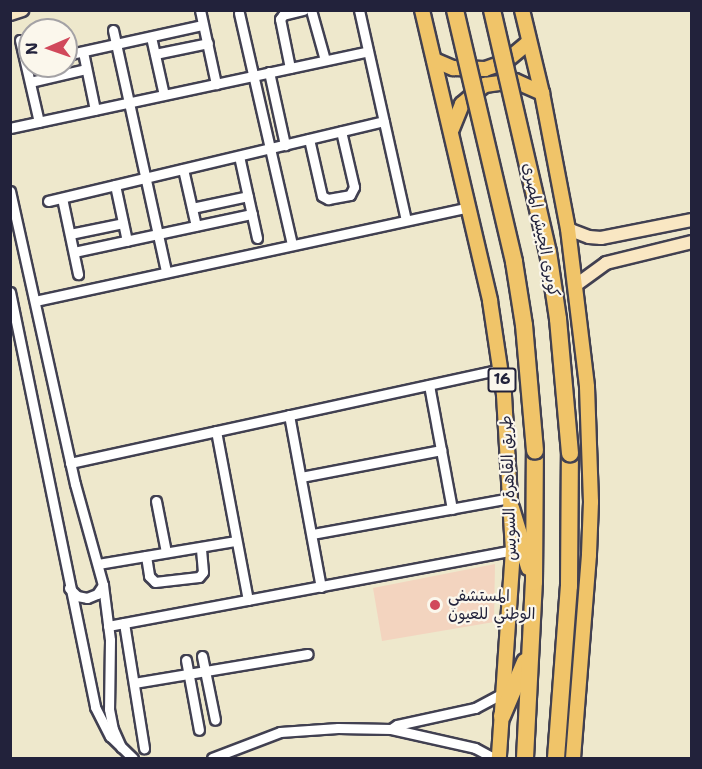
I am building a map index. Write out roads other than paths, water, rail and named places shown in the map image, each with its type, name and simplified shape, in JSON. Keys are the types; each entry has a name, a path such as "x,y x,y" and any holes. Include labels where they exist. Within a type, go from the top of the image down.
{"highway":[{"name":"كوبرى الجيش المصرى","path":"455,10 513,262 524,325 535,452"},
{"name":"كوبرى الجيش المصرى","path":"492,10 548,252 564,375 570,453 569,586 556,759"},
{"name":"طريق القاهرة, السويس","path":"525,759 534,582 535,452"},
{"name":"16","path":"511,503 534,582"},
{"name":"16","path":"502,716 530,650"}],"main road":[{"name":"طريق القاهرة, السويس","path":"422,10 490,302 501,369 513,550 499,759"},
{"path":"522,10 542,93 568,229 587,387 591,502 573,759"},
{"path":"434,60 453,68 485,69 514,57 529,42"},
{"path":"452,132 462,104 485,85 515,81 542,93"}],"street":[{"path":"10,14 22,10"},
{"path":"200,10 216,84"},
{"path":"290,68 279,21 284,15 303,10"},
{"path":"311,10 325,60"},
{"path":"359,10 406,220"},
{"path":"239,14 292,245"},
{"path":"78,53 204,25"},
{"path":"112,30 166,272"},
{"path":"151,37 164,95"},
{"path":"155,54 207,43"},
{"path":"10,128 368,51"},
{"path":"82,52 95,110"},
{"path":"30,82 86,69"},
{"path":"269,72 285,145"},
{"path":"30,78 39,122"},
{"path":"48,201 384,121"},
{"path":"309,139 322,196 328,199 350,195 354,187 342,131"},
{"path":"239,156 257,238"},
{"path":"183,169 196,226"},
{"path":"115,185 127,241"},
{"path":"10,191 70,463 103,585 108,626 109,710 113,729 121,747"},
{"path":"192,208 248,196"},
{"path":"62,198 78,274"},
{"path":"34,301 468,207"},
{"path":"74,252 252,214"},
{"path":"568,229 589,237 601,238 692,220"},
{"path":"70,234 123,223"},
{"path":"630,233 634,255"},
{"path":"576,285 606,263 692,243"},
{"path":"10,292 95,707 105,729 134,759"},
{"path":"70,463 501,369"},
{"path":"429,385 452,509"},
{"path":"289,415 321,586"},
{"path":"216,431 248,600"},
{"path":"301,477 441,450"},
{"path":"156,501 166,552"},
{"path":"312,534 452,509 511,503"},
{"path":"98,564 236,541"},
{"path":"146,556 149,576 155,582 199,577 203,572 201,547"},
{"path":"108,626 513,550"},
{"path":"69,588 77,596 87,598 97,594 103,585"},
{"path":"124,623 144,748"},
{"path":"134,683 308,654"},
{"path":"202,656 215,720"},
{"path":"186,660 199,730"},
{"path":"391,729 399,724 475,708 505,692"},
{"path":"193,696 209,693"},
{"path":"212,759 289,730 338,728 391,729 475,748 494,759"}],"place":[{"name":"المستشفي الوطني للعيون","path":"435,605"}]}
